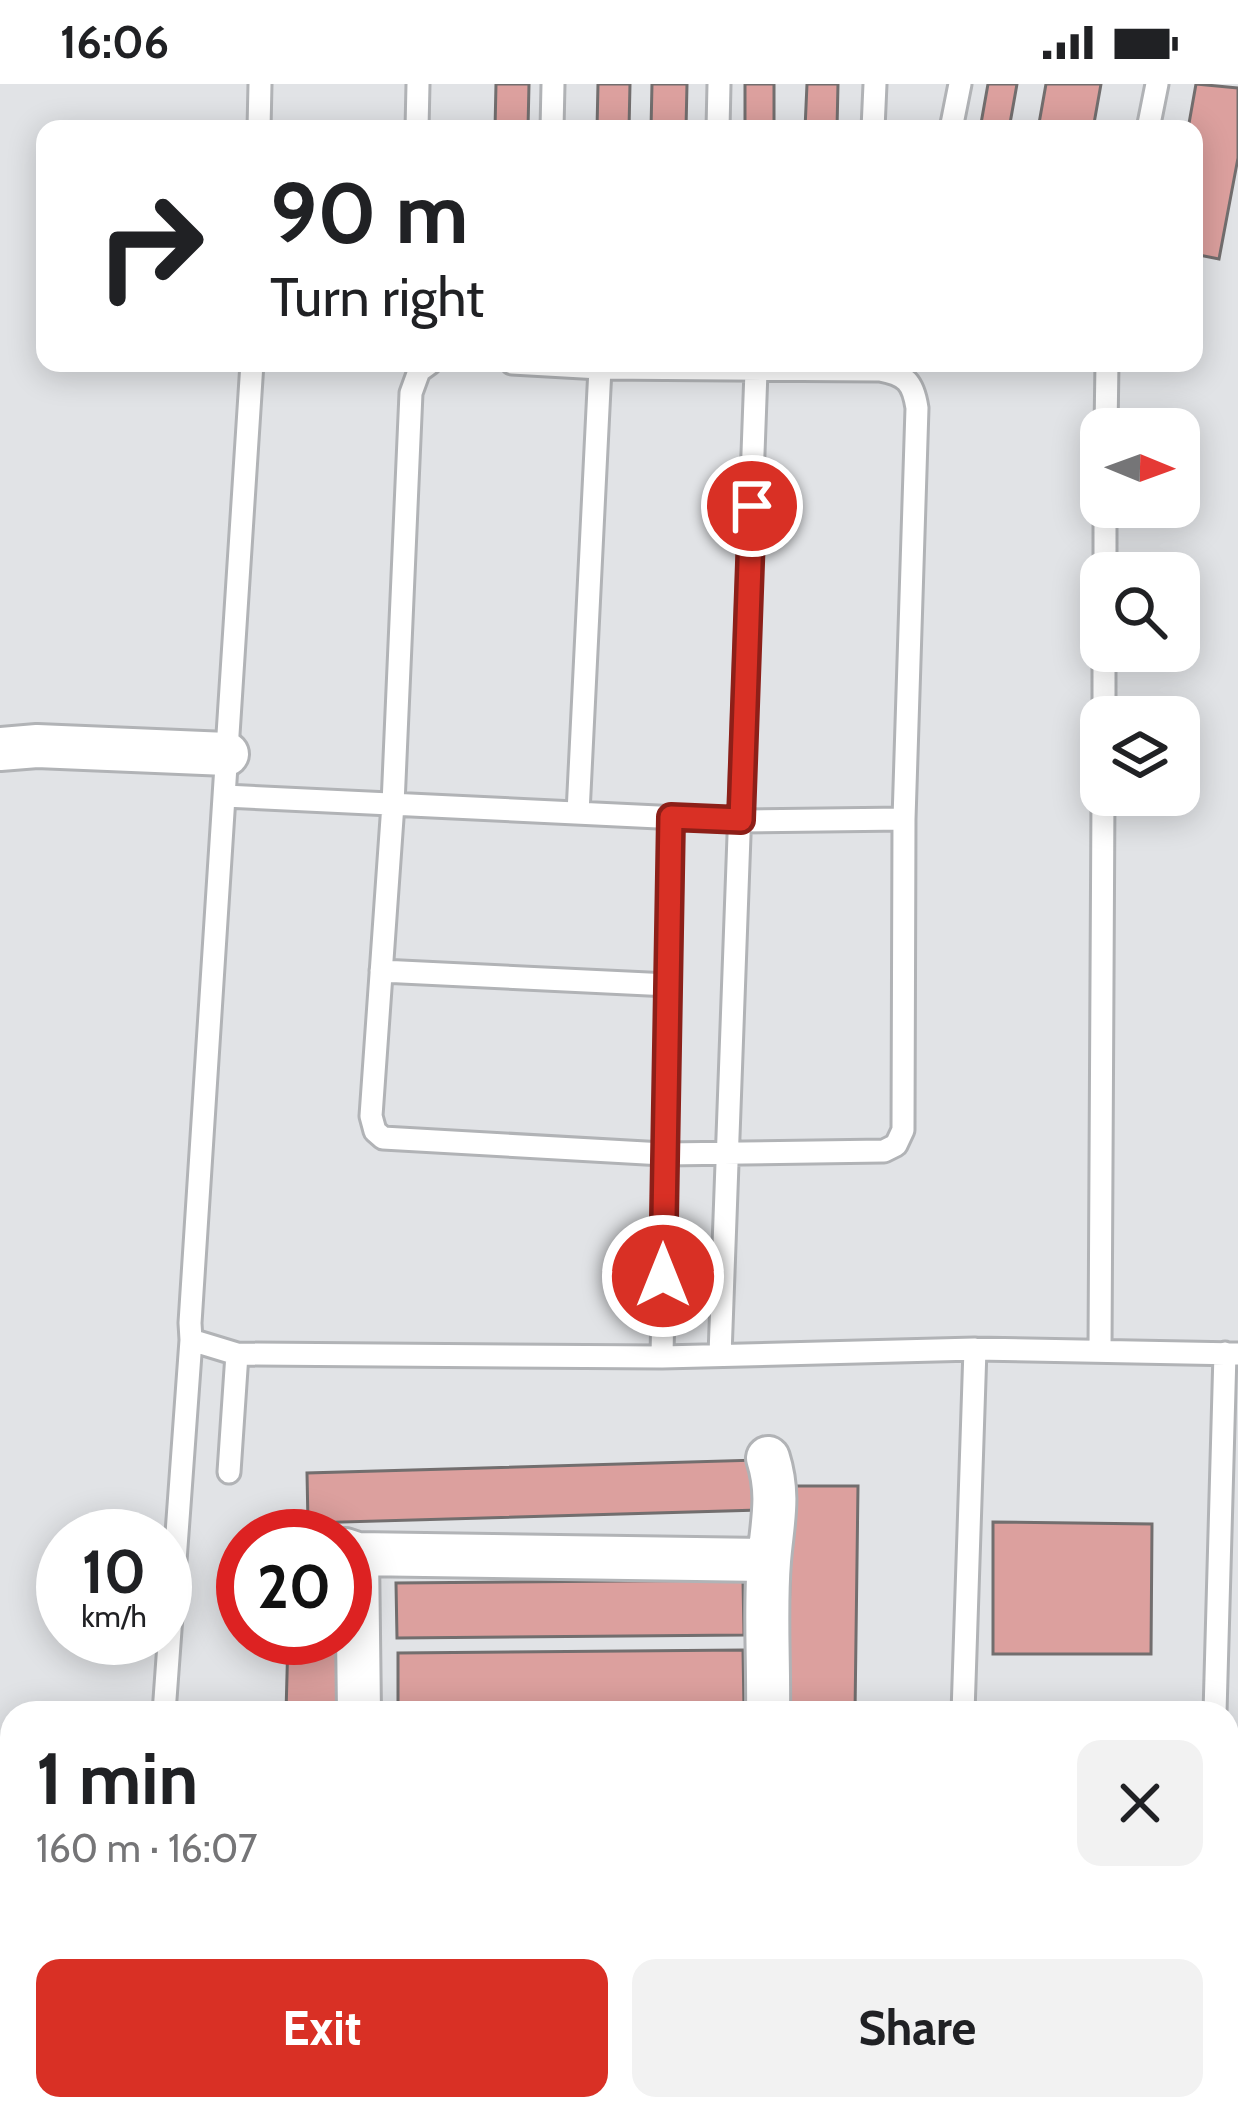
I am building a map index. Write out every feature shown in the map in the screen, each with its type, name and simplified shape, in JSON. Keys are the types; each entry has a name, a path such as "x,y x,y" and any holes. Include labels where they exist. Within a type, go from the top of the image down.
{"street":[{"path":"0,749 37,746 227,754"},
{"path":"768,1458 776,1481 777,1514 769,1560 768,1701"},
{"path":"372,1552 769,1560"},
{"path":"357,1665 358,1701"}],"lane":[{"path":"259,120 260,84"},
{"path":"417,120 418,84"},
{"path":"552,120 554,84"},
{"path":"718,120 719,84"},
{"path":"873,120 875,84"},
{"path":"953,120 960,84"},
{"path":"1150,120 1157,84"},
{"path":"165,1701 250,372"},
{"path":"419,372 411,393 393,804 371,1116 374,1131 383,1138 663,1154 884,1150 900,1138 916,408 914,387 903,374 892,372"},
{"path":"578,813 600,372"},
{"path":"720,1355 756,372"},
{"path":"1106,408 1107,372"},
{"path":"225,796 741,820 904,819"},
{"path":"1100,1350 1103,816"},
{"path":"662,1357 671,817"},
{"path":"381,971 669,985"},
{"path":"191,1340 237,1354 662,1357 975,1349 1232,1353 1216,1701"},
{"path":"963,1701 975,1349"},
{"path":"229,1472 237,1354"}],"building":[{"path":"496,84 529,84 528,120 495,120"},
{"path":"598,84 630,84 629,120 597,120"},
{"path":"652,84 687,84 686,120 651,120"},
{"path":"745,84 774,84 774,120 745,120"},
{"path":"807,84 838,84 837,120 805,120"},
{"path":"988,84 1017,84 1011,120 982,120"},
{"path":"1046,84 1101,84 1095,120 1040,120"},
{"path":"1196,84 1238,88 1238,158 1219,259 1203,256 1203,120 1190,120"},
{"path":"758,1460 759,1510 372,1521 372,1509 308,1509 307,1473"},
{"path":"791,1486 858,1486 855,1701 788,1701"},
{"path":"993,1522 1152,1524 1151,1654 993,1654"},
{"path":"743,1580 744,1635 397,1638 396,1583"},
{"path":"743,1650 744,1701 398,1701 398,1653"},
{"path":"287,1665 341,1665 340,1701 286,1701"}],"route":[{"path":"663,1276 671,817 741,820 752,506"}]}
